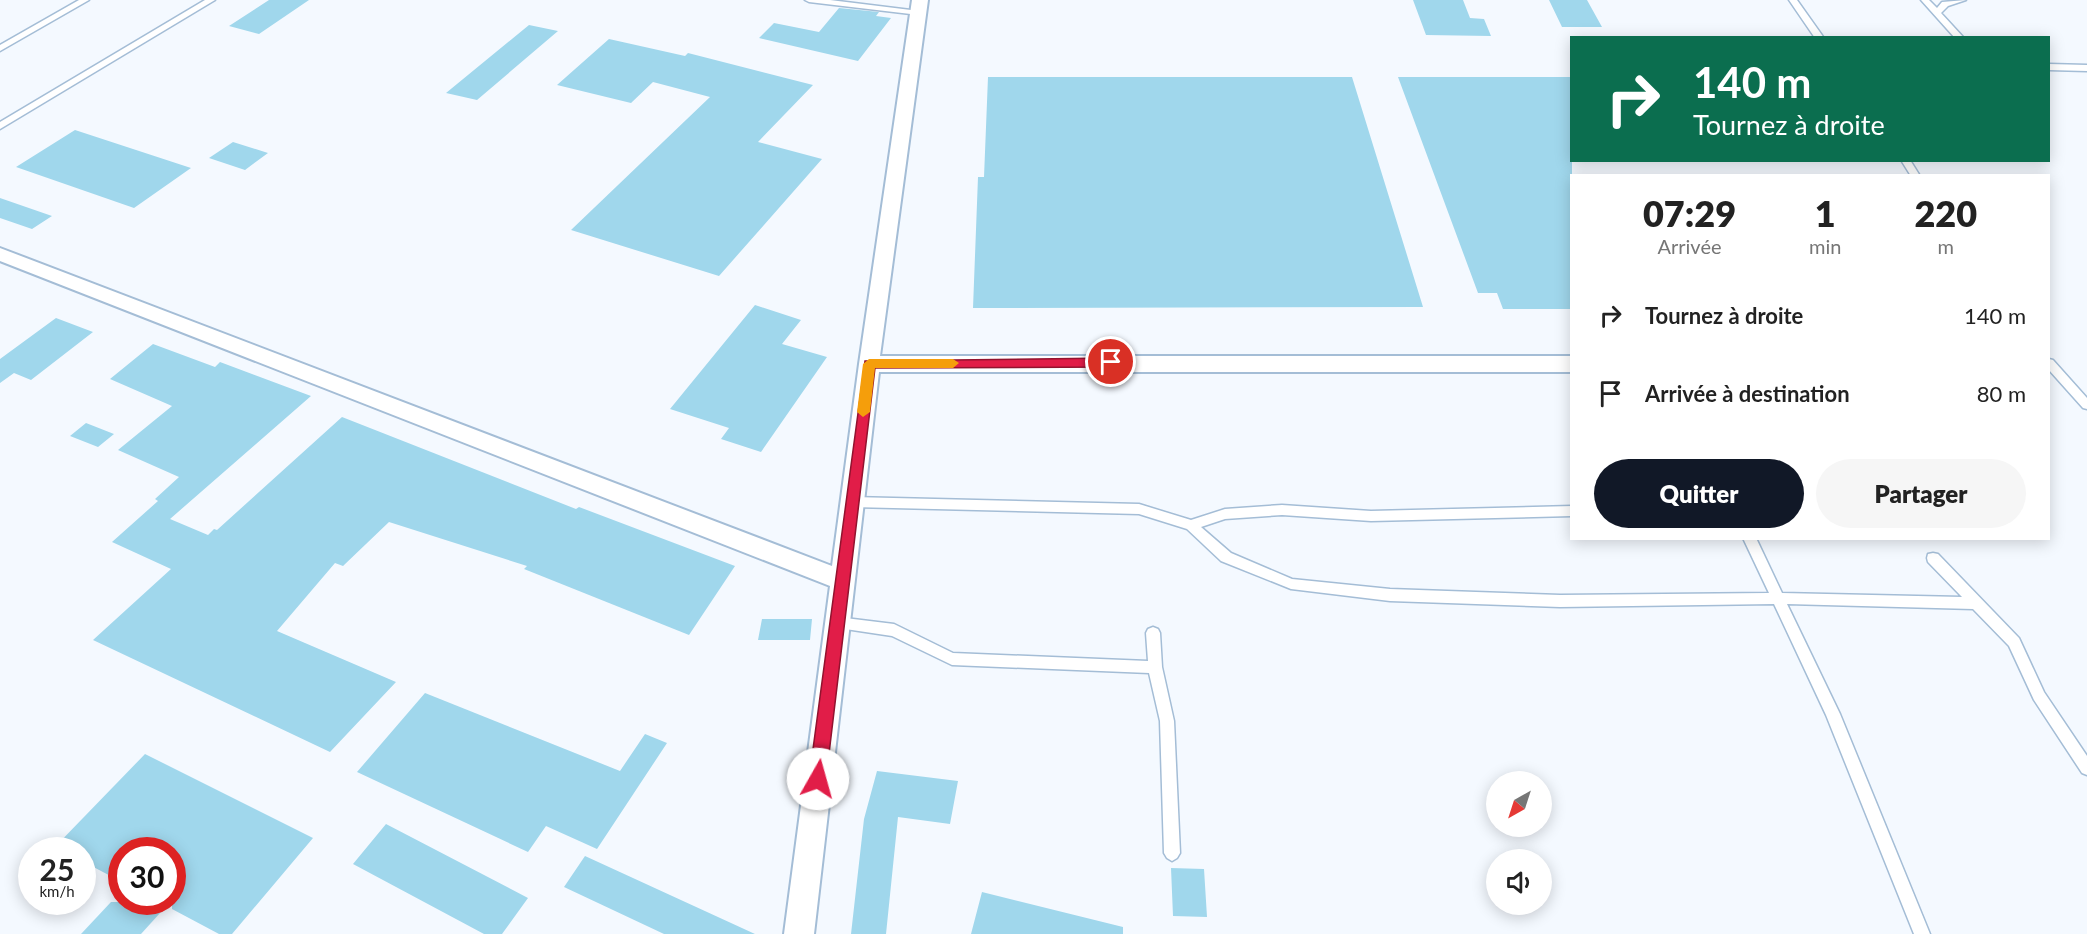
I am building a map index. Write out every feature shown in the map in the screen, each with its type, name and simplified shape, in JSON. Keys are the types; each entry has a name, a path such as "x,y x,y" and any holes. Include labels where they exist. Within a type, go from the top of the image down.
{"street":[{"path":"799,934 869,364 920,7"},
{"path":"0,254 842,580"},
{"path":"869,364 1570,364"}],"lane":[{"path":"0,48 85,0"},
{"path":"0,126 212,0"},
{"path":"809,0 920,7"},
{"path":"1793,0 1819,36"},
{"path":"1925,0 1958,36"},
{"path":"1937,12 1945,4 1962,0"},
{"path":"2050,67 2087,68"},
{"path":"2050,364 2087,405"},
{"path":"852,502 1139,509 1191,525 1226,557 1291,584 1390,596 1549,600 1779,597 1975,603"},
{"path":"1191,525 1225,514 1282,510 1371,516 1570,511"},
{"path":"1750,540 1833,714 1922,934"},
{"path":"1933,558 2014,642 2039,696 2087,768"},
{"path":"837,623 894,630 952,659 1155,667"},
{"path":"1153,633 1155,667 1167,721 1172,853"}],"building":[{"path":"269,0 309,0 259,34 229,26"},
{"path":"1413,0 1463,0 1470,18 1484,19 1491,36 1426,35"},
{"path":"1549,0 1587,0 1602,27 1562,27"},
{"path":"839,8 879,12 876,16 891,18 858,61 759,38 774,23 819,32"},
{"path":"529,25 558,31 477,100 446,93"},
{"path":"609,39 685,56 688,53 813,85 758,142 822,159 719,276 571,230 710,97 653,82 631,103 557,85"},
{"path":"988,77 1352,77 1423,307 973,308 978,177 984,177"},
{"path":"1398,77 1570,77 1572,174 1570,174 1570,309 1503,309 1497,293 1478,293"},
{"path":"75,130 191,168 134,208 16,167"},
{"path":"233,142 268,153 245,170 209,158"},
{"path":"0,198 52,216 32,229 0,218"},
{"path":"755,305 801,320 782,344 827,357 761,452 721,439 729,428 670,409"},
{"path":"56,318 93,332 31,380 14,373 0,383 0,359"},
{"path":"153,344 215,367 220,362 311,396 170,519 208,535 214,529 217,530 342,417 576,509 579,507 735,566 689,635 524,569 527,566 389,522 343,566 335,563 277,631 396,682 330,752 93,640 171,569 112,542 158,501 155,499 179,477 118,450 172,406 110,379"},
{"path":"86,423 114,434 98,447 70,436"},
{"path":"762,619 812,619 810,640 758,640"},
{"path":"425,693 620,771 645,734 667,743 597,849 546,826 528,852 357,772"},
{"path":"145,754 313,838 232,934 219,934 183,915 186,915 186,837 108,837 108,875 96,868 96,837 65,837"},
{"path":"877,771 958,781 950,824 898,817 886,934 851,934 864,819"},
{"path":"386,824 528,898 502,934 484,934 353,864"},
{"path":"585,856 755,934 664,934 564,887"},
{"path":"1171,868 1204,869 1207,917 1173,916"},
{"path":"982,892 1123,927 1123,934 971,934"},
{"path":"108,905 108,915 158,915 141,934 81,934"}],"slow traffic":[{"path":"863,412 869,364 953,363"}],"route":[{"path":"818,779 869,364 1111,362"}]}
